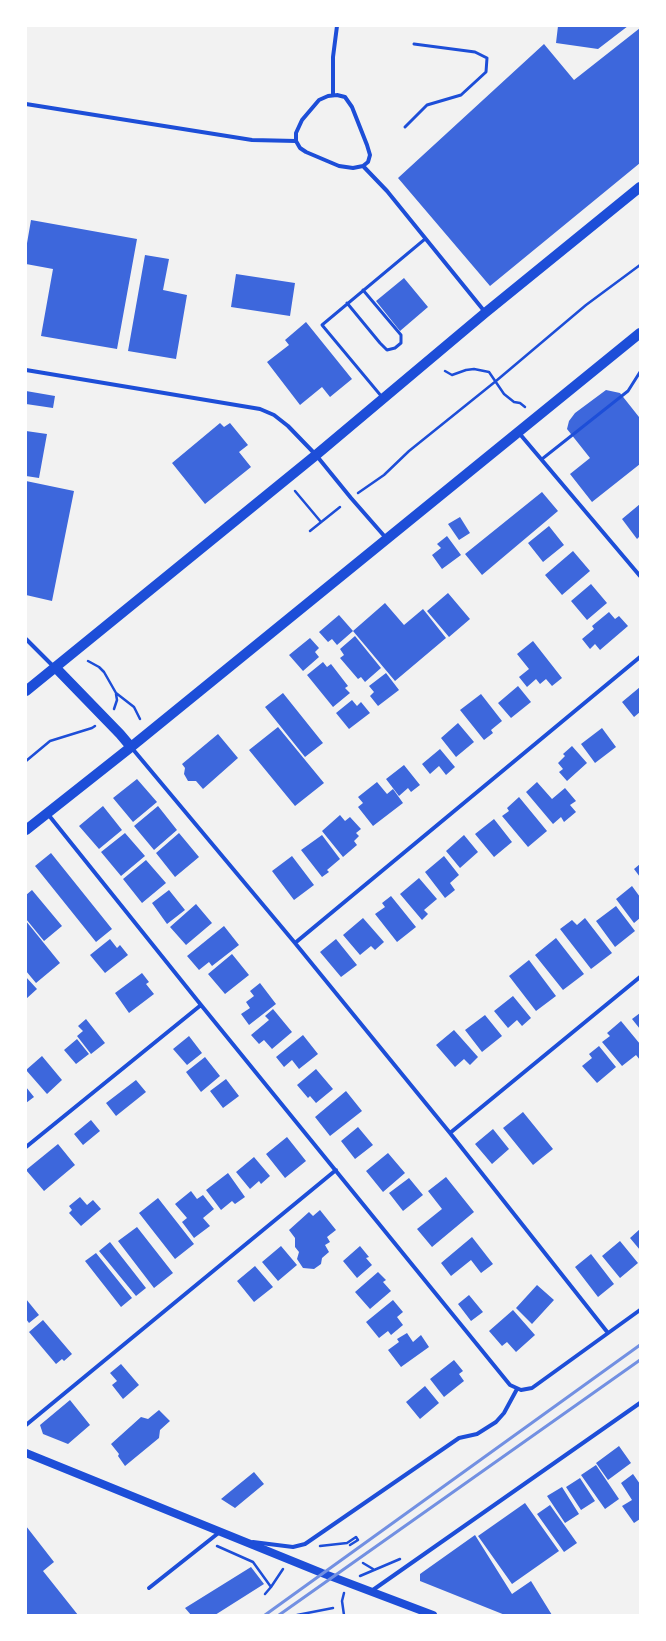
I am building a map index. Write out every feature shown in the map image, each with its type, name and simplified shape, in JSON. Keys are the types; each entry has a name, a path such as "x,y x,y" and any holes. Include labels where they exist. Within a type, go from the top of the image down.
{"highway":[{"path":"26,691 316,455 485,313 640,187"},
{"path":"26,830 131,747 386,538 640,333"},
{"path":"55,667 131,747"}],"main road":[{"path":"26,1453 370,1592 433,1615"}],"street":[{"path":"333,95 333,57 337,26"},
{"path":"333,95 345,97 352,106 370,155 368,162 363,166 353,168 339,166 306,152 300,148 296,141 296,133 302,120 319,100 333,95"},
{"path":"26,104 252,140 296,141"},
{"path":"363,166 387,191 485,313"},
{"path":"26,370 260,409 274,415 316,455 386,538"},
{"path":"518,432 640,576"},
{"path":"26,639 55,667"},
{"path":"295,943 640,656"},
{"path":"131,747 295,943 450,1133 608,1332"},
{"path":"47,813 506,1380 517,1389 524,1390 532,1388 640,1310"},
{"path":"450,1133 640,977"},
{"path":"26,1147 201,1005"},
{"path":"26,1425 336,1170"},
{"path":"248,1542 293,1547 305,1544 458,1438 477,1434 496,1422 504,1413 517,1389"},
{"path":"370,1592 640,1403"},
{"path":"149,1588 221,1531"}],"lane":[{"path":"405,127 427,105 461,95 486,72 488,58 474,52 414,44"},
{"path":"383,399 322,325 425,239"},
{"path":"347,303 387,350 402,343 401,335 363,290"},
{"path":"542,459 628,391 640,372"}],"path":[{"path":"358,493 384,475 409,451 496,381 586,305 640,265"},
{"path":"445,371 452,375 466,370 483,370 489,372 504,394 514,402 520,403 525,407"},
{"path":"295,491 321,522"},
{"path":"310,531 340,507"},
{"path":"88,661 104,672 116,693 117,700 114,709"},
{"path":"116,693 134,707 140,719"},
{"path":"26,761 50,741 95,726"},
{"path":"314,1543 319,1546 347,1543 356,1537 358,1540 350,1545"},
{"path":"208,1542 253,1562 271,1587"},
{"path":"365,1573 405,1556"},
{"path":"265,1594 290,1560"},
{"path":"363,1563 373,1569"},
{"path":"342,1601 344,1615"},
{"path":"297,1615 332,1608"}],"building":[{"path":"558,26 628,26 598,49 556,43"},
{"path":"640,28 640,163 490,286 398,178 544,44 574,80"},
{"path":"31,220 137,239 117,349 41,336 53,269 26,264 26,249"},
{"path":"145,255 169,259 163,290 187,295 176,359 128,351"},
{"path":"236,274 295,283 290,316 231,307"},
{"path":"404,278 428,307 400,331 376,301"},
{"path":"306,322 352,379 330,397 322,387 300,405 267,362 289,345 285,340"},
{"path":"606,390 620,393 639,417 640,416 640,464 592,502 570,474 590,458 567,429 569,421 575,413"},
{"path":"26,391 55,396 53,408 26,404"},
{"path":"220,423 224,427 230,423 248,445 239,452 251,467 205,504 172,463"},
{"path":"26,431 47,434 39,478 26,476"},
{"path":"26,481 74,491 52,601 26,595"},
{"path":"542,492 558,511 482,575 465,554"},
{"path":"640,504 640,536 637,539 622,519"},
{"path":"460,517 470,533 459,540 448,524"},
{"path":"549,526 564,545 543,562 528,543"},
{"path":"447,536 461,555 442,569 432,555 441,548 437,544"},
{"path":"573,551 590,571 562,595 545,575"},
{"path":"591,584 607,603 587,620 571,601"},
{"path":"448,593 470,619 449,637 427,611"},
{"path":"385,603 404,625 423,609 446,638 395,681 353,631"},
{"path":"609,612 615,619 619,616 628,626 600,650 595,644 590,649 582,639 594,629 592,626"},
{"path":"339,615 353,631 337,645 332,639 328,642 319,632"},
{"path":"355,636 381,668 365,682 361,677 358,679 340,658 344,655 340,649"},
{"path":"310,638 319,648 315,652 319,657 303,671 289,655"},
{"path":"533,641 562,678 552,686 546,679 540,684 536,679 527,687 519,677 529,669 517,654"},
{"path":"323,662 327,667 331,664 348,686 345,688 350,693 333,707 307,675"},
{"path":"386,673 399,690 378,706 370,696 374,692 369,686"},
{"path":"518,686 531,702 511,718 498,703"},
{"path":"640,687 640,712 634,717 622,702"},
{"path":"283,693 323,743 305,757 265,707"},
{"path":"481,694 502,721 491,730 493,733 484,740 460,710"},
{"path":"352,700 357,706 361,702 370,713 349,729 336,713"},
{"path":"458,723 474,742 456,757 441,738"},
{"path":"278,727 324,783 295,806 249,750"},
{"path":"602,728 616,747 595,763 581,744"},
{"path":"218,734 238,758 203,789 196,781 188,781 184,774 185,768 182,764"},
{"path":"572,746 587,763 567,781 559,772 563,769 558,763 565,756 563,754"},
{"path":"440,749 455,767 446,775 439,766 430,774 422,764"},
{"path":"404,765 420,785 411,792 408,788 399,796 386,779"},
{"path":"137,779 157,802 133,822 113,798"},
{"path":"377,782 387,794 393,789 403,803 373,826 358,807 363,803 358,797"},
{"path":"537,782 552,799 565,788 576,801 570,805 576,812 564,822 561,817 553,824 526,792"},
{"path":"519,797 547,831 528,847 502,816 509,811 507,808"},
{"path":"103,806 122,830 99,849 79,826"},
{"path":"158,806 177,830 154,850 134,826"},
{"path":"340,815 345,821 350,817 361,829 356,833 359,836 354,841 357,845 343,857 322,831"},
{"path":"494,819 512,842 494,857 475,834"},
{"path":"125,833 145,856 121,876 101,852"},
{"path":"179,833 199,857 175,877 156,853"},
{"path":"322,835 340,859 327,870 329,872 322,877 301,850"},
{"path":"464,835 478,852 460,868 446,851"},
{"path":"51,853 112,929 96,942 35,866"},
{"path":"292,856 314,885 294,900 272,871"},
{"path":"444,856 459,875 450,883 455,890 445,898 425,872"},
{"path":"146,860 166,883 142,903 123,879"},
{"path":"640,864 640,877 634,869"},
{"path":"419,878 437,899 424,910 428,914 422,920 400,894"},
{"path":"632,886 640,897 640,918 634,923 616,899"},
{"path":"32,890 62,926 44,941 26,919 26,895"},
{"path":"169,890 185,910 167,924 152,903"},
{"path":"391,896 416,927 397,942 375,914 385,907 382,903"},
{"path":"196,904 212,923 186,945 170,927"},
{"path":"616,906 635,931 615,947 596,921"},
{"path":"363,918 384,942 375,950 371,946 360,955 343,935"},
{"path":"585,918 612,953 591,969 560,929 572,920 577,925"},
{"path":"26,921 60,963 36,983 26,971"},
{"path":"224,926 239,945 212,966 209,962 199,970 187,956"},
{"path":"556,938 584,974 563,990 535,955"},
{"path":"110,939 117,948 120,945 128,955 105,973 90,955"},
{"path":"336,939 357,965 341,977 320,952"},
{"path":"232,954 249,975 225,994 208,974"},
{"path":"529,960 556,996 536,1011 509,976"},
{"path":"142,973 149,982 146,984 154,994 129,1013 115,993"},
{"path":"26,977 37,989 26,999"},
{"path":"260,983 276,1004 249,1025 241,1014 250,1008 246,1002 254,996 250,991"},
{"path":"513,996 531,1018 522,1026 517,1020 508,1028 494,1011"},
{"path":"273,1009 292,1032 272,1049 264,1040 259,1044 251,1035 269,1020 265,1016"},
{"path":"640,1013 640,1029 632,1019"},
{"path":"485,1015 502,1036 482,1052 465,1030"},
{"path":"86,1019 105,1043 91,1054 77,1036 83,1031 78,1026"},
{"path":"621,1021 640,1044 640,1060 636,1055 622,1066 602,1042 610,1036 607,1033"},
{"path":"454,1030 478,1057 470,1065 464,1059 455,1067 436,1045"},
{"path":"303,1035 318,1054 299,1069 292,1060 284,1067 276,1057"},
{"path":"189,1036 202,1053 187,1065 173,1049"},
{"path":"77,1039 89,1054 76,1064 64,1050"},
{"path":"599,1046 616,1067 597,1083 582,1066 592,1058 589,1054"},
{"path":"42,1056 62,1080 47,1094 26,1070"},
{"path":"205,1057 220,1076 201,1092 186,1072"},
{"path":"316,1069 333,1089 316,1103 310,1096 308,1098 297,1085"},
{"path":"226,1079 239,1096 223,1108 210,1091"},
{"path":"136,1080 146,1092 116,1116 106,1103"},
{"path":"26,1087 34,1097 26,1103"},
{"path":"346,1091 362,1111 330,1136 315,1117"},
{"path":"523,1112 553,1149 533,1165 503,1128"},
{"path":"91,1120 100,1131 83,1145 74,1134"},
{"path":"358,1127 373,1145 355,1159 341,1141"},
{"path":"493,1129 509,1149 492,1164 475,1144"},
{"path":"287,1137 306,1161 285,1178 266,1154"},
{"path":"58,1144 75,1165 44,1191 26,1170"},
{"path":"388,1153 405,1173 383,1192 366,1171"},
{"path":"254,1157 270,1176 261,1184 259,1181 250,1189 236,1172"},
{"path":"228,1173 245,1197 235,1204 232,1201 221,1210 206,1190"},
{"path":"446,1177 474,1212 432,1247 417,1229 442,1209 428,1191"},
{"path":"409,1178 423,1195 403,1211 389,1193"},
{"path":"191,1191 197,1199 203,1195 214,1209 203,1218 210,1226 194,1238 182,1222 187,1218 175,1204"},
{"path":"80,1197 87,1205 93,1200 101,1209 81,1226 69,1213 72,1210 69,1206"},
{"path":"158,1198 194,1244 175,1259 139,1213"},
{"path":"320,1210 336,1230 327,1237 330,1242 325,1245 329,1252 322,1258 321,1264 314,1269 303,1268 297,1259 299,1252 295,1247 295,1238 289,1230 309,1212 313,1216"},
{"path":"137,1227 173,1273 154,1288 118,1241"},
{"path":"640,1229 640,1250 630,1238"},
{"path":"472,1237 493,1264 481,1273 471,1260 451,1276 441,1263"},
{"path":"620,1241 638,1263 620,1278 602,1256"},
{"path":"110,1242 146,1288 136,1296 99,1251"},
{"path":"281,1246 297,1265 278,1281 262,1262"},
{"path":"360,1246 369,1257 366,1258 372,1265 357,1278 343,1261"},
{"path":"96,1253 132,1298 121,1307 85,1261"},
{"path":"591,1254 614,1284 598,1297 575,1267"},
{"path":"255,1266 273,1287 254,1302 237,1281"},
{"path":"378,1272 386,1280 383,1282 391,1291 370,1309 355,1292"},
{"path":"537,1285 554,1300 532,1324 516,1308"},
{"path":"469,1295 483,1312 471,1321 458,1304"},
{"path":"26,1299 39,1315 29,1323 26,1319"},
{"path":"393,1300 403,1312 397,1317 403,1325 391,1335 388,1331 379,1338 366,1322"},
{"path":"513,1310 535,1335 516,1352 507,1342 502,1346 489,1331"},
{"path":"43,1320 72,1354 64,1361 62,1359 56,1364 29,1332"},
{"path":"407,1333 413,1342 421,1335 429,1347 401,1367 388,1350 399,1342 397,1339"},
{"path":"454,1360 463,1371 459,1374 464,1381 444,1397 430,1379"},
{"path":"121,1364 139,1385 123,1399 112,1385 117,1381 110,1373"},
{"path":"425,1386 439,1403 420,1419 406,1402"},
{"path":"70,1400 90,1425 68,1444 43,1434 40,1425"},
{"path":"159,1410 170,1421 160,1430 159,1438 125,1466 118,1456 119,1454 111,1444 141,1417 148,1419"},
{"path":"619,1446 631,1463 608,1480 596,1463"},
{"path":"596,1465 619,1499 605,1509 581,1475"},
{"path":"254,1472 264,1484 235,1508 221,1499"},
{"path":"633,1474 640,1484 640,1519 634,1523 622,1506 632,1500 621,1483"},
{"path":"580,1478 595,1501 581,1510 566,1487"},
{"path":"562,1487 579,1514 565,1523 547,1496"},
{"path":"525,1503 559,1551 512,1584 478,1536"},
{"path":"550,1505 577,1543 564,1552 537,1514"},
{"path":"26,1526 54,1562 43,1571 78,1615 26,1615"},
{"path":"475,1535 512,1594 531,1581 552,1615 505,1615 420,1581 420,1574"},
{"path":"251,1567 264,1584 215,1615 191,1615 185,1608"}],"railway":[{"path":"265,1615 640,1345"},
{"path":"279,1615 640,1360"}]}
